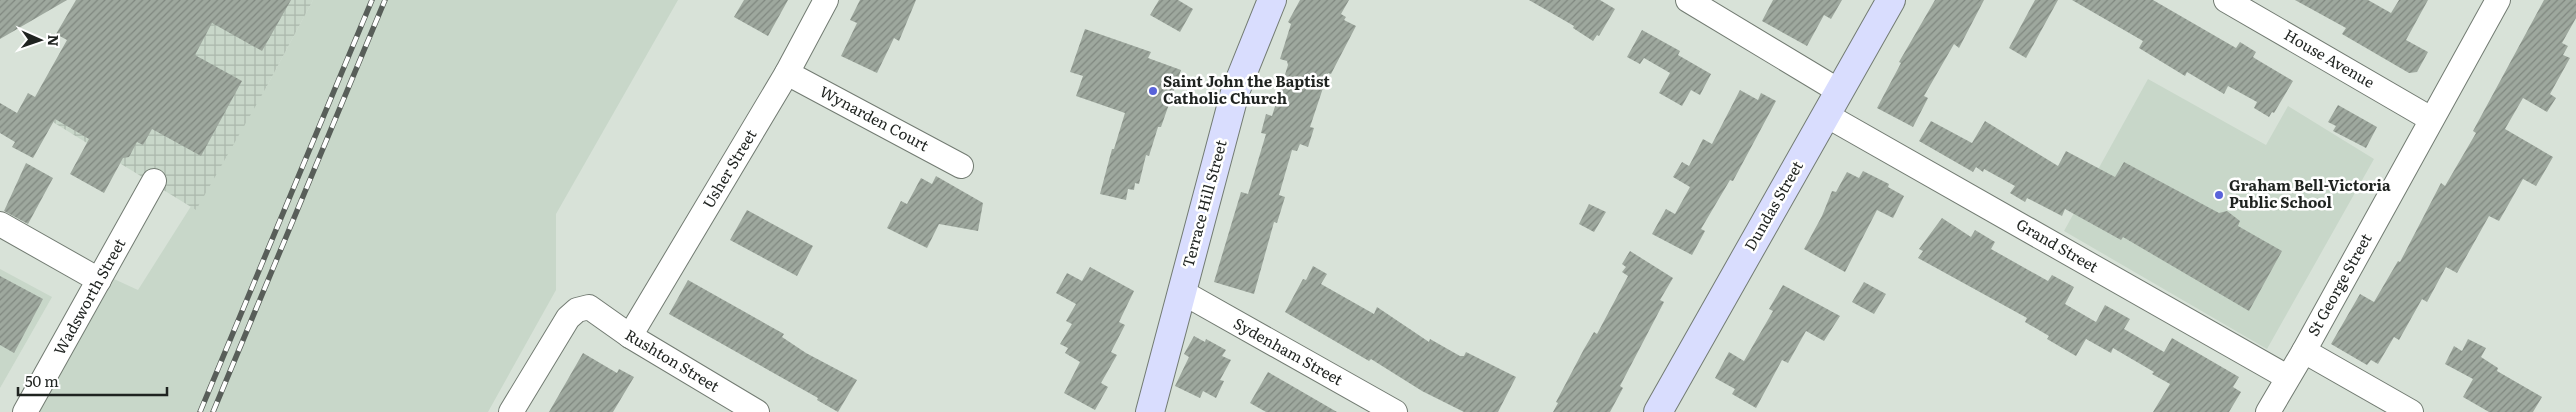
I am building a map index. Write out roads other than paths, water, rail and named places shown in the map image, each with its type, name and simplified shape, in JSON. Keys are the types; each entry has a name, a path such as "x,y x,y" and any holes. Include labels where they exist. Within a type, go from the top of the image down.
{"street":[{"name":"Usher Street","path":"630,336 788,73 826,0"},
{"name":"Terrace Hill Street","path":"1150,412 1235,92 1272,0"},
{"path":"1688,0 1839,91"},
{"name":"Dundas Street","path":"1658,412 1891,0"},
{"name":"House Avenue","path":"2226,0 2431,119"},
{"name":"St George Street","path":"2268,412 2304,351 2498,0"},
{"name":"Wynarden Court","path":"788,73 961,166"},
{"name":"Grand Street","path":"1826,115 2287,377"},
{"name":"Wadsworth Street","path":"25,412 154,181"},
{"path":"0,224 99,280"},
{"name":"Sydenham Street","path":"1182,292 1394,412"},
{"name":"Rushton Street","path":"510,412 568,318 577,310 589,307 630,336 757,412"},
{"path":"2304,351 2411,412"}],"railway":[{"path":"200,412 372,0"},
{"path":"213,412 385,0"}],"place":[{"name":"Saint John the Baptist Catholic Church","path":"1153,91"},
{"name":"Graham Bell-Victoria Public School","path":"2219,195"}]}
